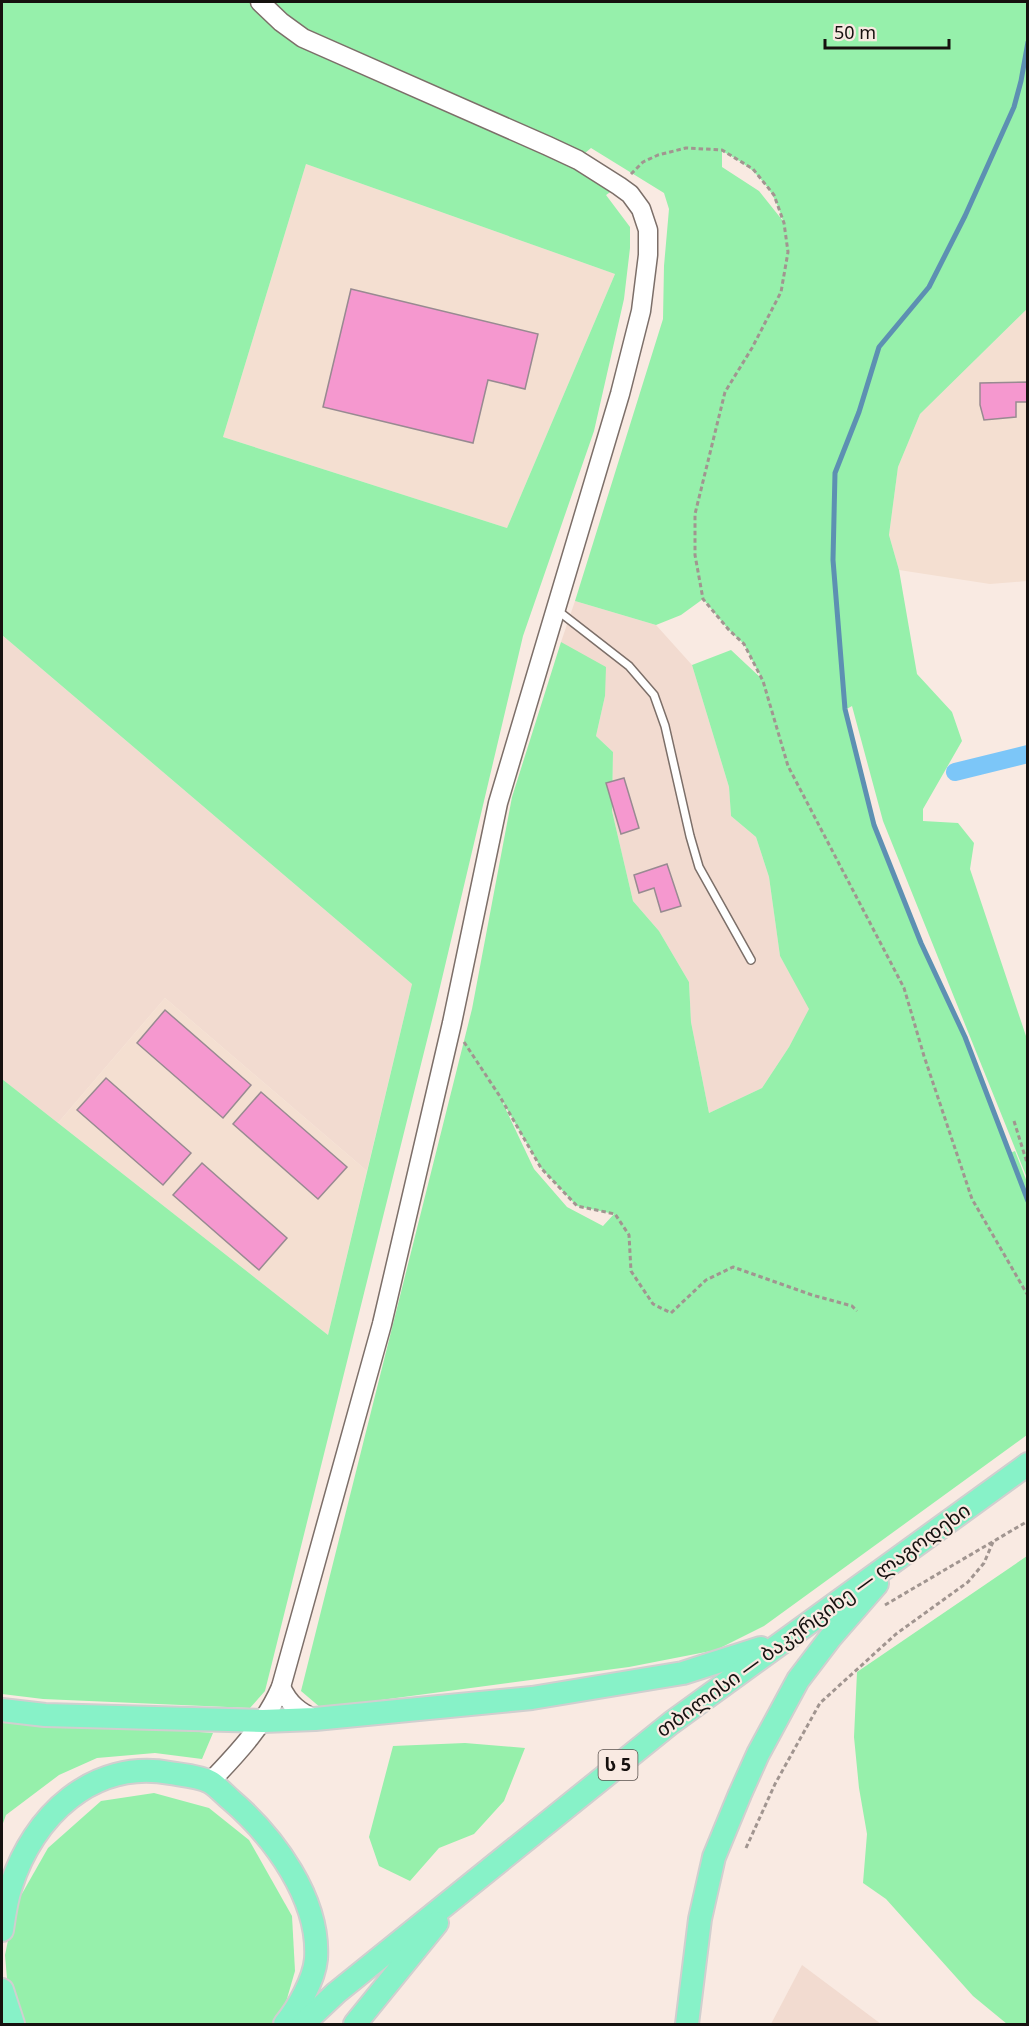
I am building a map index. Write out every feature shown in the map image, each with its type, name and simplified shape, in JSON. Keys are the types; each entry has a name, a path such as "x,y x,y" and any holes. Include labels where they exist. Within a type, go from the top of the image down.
{"highway":[{"name":"თბილისი — ბაკურციხე — ლაგოდეხი","path":"303,2025 336,1993 671,1723 1028,1464"},
{"path":"687,2025 700,1919 714,1857 758,1754 798,1680 830,1638 902,1555"},
{"path":"2,1710 45,1715 263,1721 315,1719 532,1698 683,1672 780,1642"},
{"path":"2,1930 11,1886 30,1842 56,1809 81,1790 105,1777 124,1772 153,1770 210,1782 252,1819 275,1844 303,1893 315,1935 316,1961 301,2003 285,2025"},
{"name":"თბილისი — ბაკურციხე — ლაგოდეხი","path":"355,2025 461,1893"},
{"path":"2,1989 13,2025"}],"street":[{"path":"210,1782 263,1721 281,1687 382,1324 452,1023 498,803 620,394 641,311 648,255 648,230 641,209 630,194 620,186 578,160 303,38 280,22 260,2"},
{"path":"281,1687 286,1698 295,1708 315,1719"}],"lane":[{"path":"557,610 629,666 654,695 665,726 699,867 750,960"}],"path":[{"path":"620,186 643,162 658,155 686,148 722,150 753,169 774,195 784,222 788,252 781,292 752,348 725,392 695,514 695,555 703,599 744,644 763,681 788,766 904,988 924,1056 972,1199 1027,1294"},
{"path":"452,1023 499,1095 541,1168 577,1206 615,1214 629,1234 631,1271 653,1304 670,1313 706,1280 734,1267 812,1295 852,1306 857,1311"},
{"path":"1014,1121 1028,1166"},
{"path":"880,1608 1028,1521"},
{"path":"747,1848 775,1784 820,1703 896,1634 968,1582 984,1563 993,1542"}],"shaded area":[{"path":"306,164 615,274 507,528 223,437"},
{"path":"1027,309 1027,581 990,584 899,570 889,535 898,467 920,414"},
{"path":"575,601 656,625 692,665 729,787 731,816 756,837 769,877 780,956 810,1009 762,1088 709,1113 691,1022 689,982 659,931 633,901 612,811 613,752 596,736 605,696 561,642"},
{"path":"2,635 412,984 367,1171 165,998 58,1123 2,1079"},
{"path":"165,998 367,1171 328,1335 58,1123"},
{"path":"802,1965 881,2024 771,2024"}],"green space":[{"path":"2,2 1027,2 1027,309 920,414 898,467 889,535 899,570 917,674 952,712 962,741 923,809 923,821 958,823 974,843 970,869 1027,1039 1027,1178 883,821 852,706 845,710 874,825 921,943 965,1037 1010,1153 1015,1151 1027,1182 1027,1435 764,1626 716,1650 629,1667 321,1708 301,1691 472,1009 512,797 561,642 606,667 605,696 596,736 613,752 612,811 633,901 659,931 689,982 691,1022 709,1113 762,1088 789,1047 809,1009 780,956 769,877 756,837 731,816 729,787 692,665 731,650 762,679 744,644 703,599 681,615 656,625 575,601 663,319 664,266 669,209 664,193 591,148 578,159 619,186 606,195 630,227 624,299 594,431 523,636 436,1004 265,1691 250,1708 43,1699 2,1694 2,1079 328,1335 412,984 2,635","holes":["722,151 744,164 761,179 774,198 783,221 759,191 722,167","306,164 615,274 507,528 223,437","500,1097 541,1168 577,1206 614,1214 603,1226 567,1207 534,1169"]},
{"path":"1027,1556 1028,2024 1007,2024 973,1996 886,1899 863,1883 867,1834 859,1788 854,1737 857,1672"},
{"path":"2,1717 213,1733 202,1759 155,1753 97,1758 59,1775 6,1815 2,1826"},
{"path":"465,1743 525,1748 504,1801 474,1834 439,1848 410,1881 379,1866 369,1837 393,1746"},
{"path":"154,1793 209,1808 249,1840 292,1916 295,1971 284,2009 273,2024 21,2024 9,2002 5,1955 15,1906 48,1848 101,1801"}],"building":[{"path":"351,289 538,334 525,389 488,380 473,443 323,407"},
{"path":"1028,382 1028,402 1016,402 1016,417 984,420 980,405 980,383"},
{"path":"624,778 639,828 621,834 606,783"},
{"path":"667,864 681,906 661,912 654,888 639,893 634,875"},
{"path":"165,1010 251,1085 223,1118 137,1043"},
{"path":"106,1078 191,1153 163,1185 77,1110"},
{"path":"261,1092 347,1167 318,1199 233,1124"},
{"path":"202,1163 287,1238 259,1270 173,1195"}],"waterway":[{"path":"1028,42 1014,107 965,216 929,287 879,347 859,412 835,473 833,560 845,709 874,825 921,943 965,1037 1028,1201"},
{"path":"955,772 1028,754"}]}
